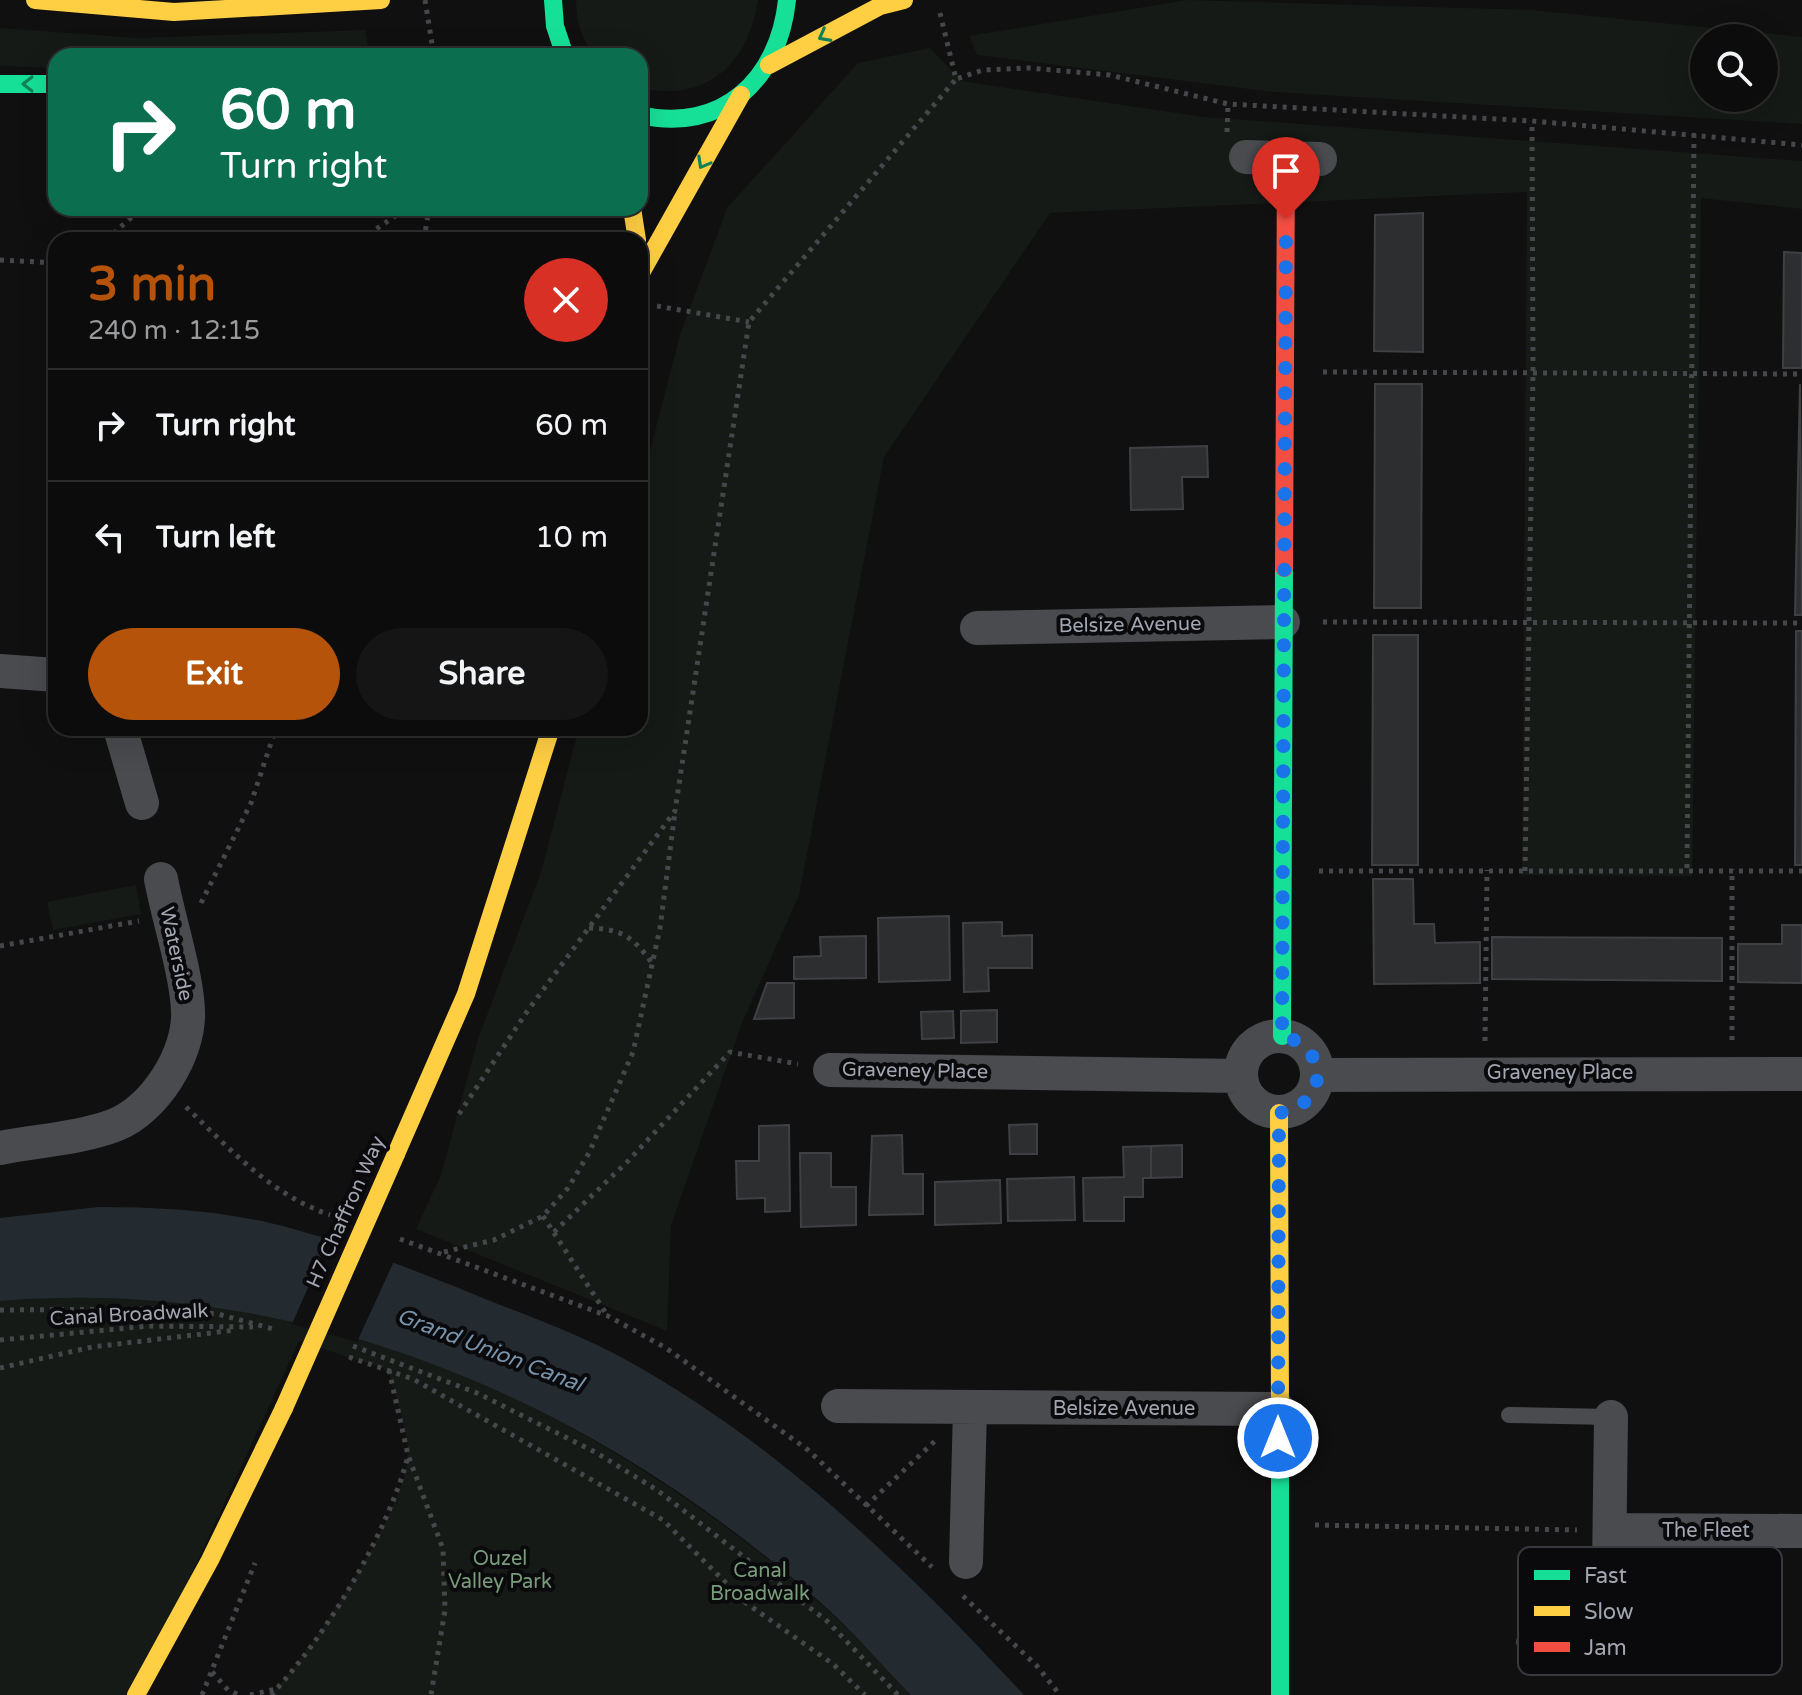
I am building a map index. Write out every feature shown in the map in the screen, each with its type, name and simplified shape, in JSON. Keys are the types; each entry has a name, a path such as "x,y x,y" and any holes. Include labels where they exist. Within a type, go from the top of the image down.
{"street":[{"path":"35,0 174,12 372,2"},
{"path":"553,0 555,26 562,48"},
{"path":"648,259 741,95 769,65 783,35 787,0"},
{"path":"769,65 880,6 904,0"},
{"path":"0,84 48,84"},
{"path":"648,116 680,119 712,112 741,95"},
{"path":"1246,157 1320,159"},
{"path":"1282,1036 1286,158"},
{"name":"Belsize Avenue","path":"977,628 1283,622"},
{"path":"0,671 48,674"},
{"path":"122,736 142,803"},
{"name":"H7 Chaffron Way","path":"136,1695 210,1560 284,1408 466,994 548,736"},
{"name":"Waterside","path":"0,1148 114,1125 140,1110 162,1084 182,1050 189,1012 161,879"},
{"path":"1282,1036 1303,1044 1316,1063 1317,1075 1310,1097 1301,1106 1279,1113 1257,1106 1248,1097 1240,1076 1248,1051 1257,1042 1282,1036"},
{"name":"Graveney Place","path":"830,1070 1240,1076"},
{"name":"Graveney Place","path":"1317,1075 1802,1074"},
{"path":"1279,1113 1280,1695"},
{"name":"Belsize Avenue","path":"838,1406 1278,1409"},
{"path":"954,1575 970,1408"},
{"path":"1610,1547 1611,1417"},
{"name":"The Fleet","path":"1610,1530 1802,1531"}],"lane":[{"path":"1509,1415 1611,1417"}],"path":[{"path":"425,0 433,48"},
{"path":"937,0 956,79"},
{"path":"442,1253 494,1240 543,1216 568,1188 589,1153 633,1052 652,963 749,322 956,79 983,70 1029,68 1110,75 1228,104 1532,121 1802,145"},
{"path":"1525,871 1533,371 1532,121"},
{"path":"1687,868 1694,134"},
{"path":"115,232 133,216"},
{"path":"372,232 395,216"},
{"path":"0,260 48,263"},
{"path":"656,306 749,322"},
{"path":"1285,372 1802,374"},
{"path":"1283,622 1802,623"},
{"path":"0,946 171,928 199,908 251,803 273,736"},
{"path":"455,1120 526,1013 675,811"},
{"path":"1283,871 1687,868 1802,871"},
{"path":"1732,869 1732,1073"},
{"path":"1484,1073 1487,870"},
{"path":"588,928 608,929 635,939 652,963"},
{"path":"554,1232 627,1162 730,1052 830,1070"},
{"path":"162,1084 263,1181 299,1205 340,1219"},
{"path":"543,1216 608,1316"},
{"path":"398,1238 608,1316 666,1348 808,1450 866,1506 954,1575 1060,1695"},
{"path":"0,1310 158,1309 218,1314 260,1327 291,1332"},
{"name":"Canal Broadwalk","path":"0,1340 149,1326 260,1327"},
{"path":"0,1368 92,1347 260,1327"},
{"path":"351,1345 477,1393 595,1452 657,1490 827,1621 898,1695"},
{"path":"431,1695 445,1610 443,1549 408,1455 389,1370 413,1379 663,1520 746,1603 833,1664 865,1695"},
{"path":"866,1506 970,1408"},
{"path":"271,1695 343,1597 397,1499 408,1455"},
{"path":"1279,1524 1610,1530"},
{"path":"212,1672 228,1690 239,1695"},
{"path":"250,1695 276,1689"}],"green space":[{"path":"576,0 758,0 745,43 734,60 704,84 685,90 648,89 648,48 590,48 577,15"},
{"path":"1187,0 1531,10 1690,26 1690,112 1778,112 1778,35 1802,37 1802,124 1275,92 977,55 969,36"},
{"path":"0,28 138,38 365,30 369,48 48,48 48,68 0,66"},
{"path":"930,48 961,81 1204,117 1802,161 1802,209 1701,198 1692,876 1522,875 1527,192 1050,213 884,457 799,895 742,1023 671,1225 667,1331 416,1229 441,1175 478,1039 541,872 577,736 648,736 648,458 680,335 727,208 858,63"},
{"path":"136,885 141,914 53,930 47,902"},
{"name":"Ouzel Valley Park","path":"57,1297 163,1301 268,1314 344,1332 419,1357 495,1389 568,1426 640,1468 708,1514 772,1562 830,1612 911,1695 271,1695 331,1615 374,1544 392,1509 408,1455 404,1424 388,1370 299,1341 136,1695 0,1695 0,1301"}],"water":[{"name":"Grand Union Canal","path":"99,1207 195,1211 290,1228 398,1264 546,1323 628,1361 738,1431 839,1512 934,1601 1024,1695 911,1695 831,1612 743,1538 649,1473 550,1416 447,1370 340,1334 229,1310 116,1298 0,1301 0,1218"}],"pier":[{"path":"330,1237 395,1259 357,1342 292,1324"}],"building":[{"path":"1423,213 1423,352 1374,351 1375,215"},
{"path":"1784,252 1802,253 1802,368 1783,368"},
{"path":"1375,384 1422,384 1421,608 1374,608"},
{"path":"1800,384 1802,615 1795,615"},
{"path":"1207,446 1208,477 1182,477 1183,509 1131,510 1130,448"},
{"path":"1796,631 1802,631 1802,865 1795,865"},
{"path":"1373,635 1418,635 1418,865 1372,865"},
{"path":"1373,879 1413,879 1414,924 1434,924 1435,943 1480,942 1480,983 1374,984"},
{"path":"949,916 950,980 879,982 878,918"},
{"path":"1002,922 1002,936 1032,935 1032,968 988,968 989,991 964,992 963,923"},
{"path":"1782,925 1802,925 1802,983 1738,982 1738,944 1782,944"},
{"path":"866,936 866,978 794,979 794,957 821,956 820,937"},
{"path":"1492,937 1722,938 1722,981 1492,979"},
{"path":"767,983 794,983 794,1018 754,1019"},
{"path":"997,1010 997,1042 961,1043 961,1011"},
{"path":"953,1011 954,1038 922,1039 921,1012"},
{"path":"1037,1124 1037,1154 1010,1154 1009,1125"},
{"path":"789,1125 790,1211 765,1212 765,1198 737,1199 736,1161 759,1161 759,1126"},
{"path":"902,1135 903,1174 923,1174 923,1214 869,1215 872,1136"},
{"path":"1182,1145 1182,1177 1151,1178 1151,1146"},
{"path":"1151,1146 1151,1178 1143,1178 1143,1197 1124,1197 1124,1221 1084,1221 1083,1178 1124,1177 1123,1147"},
{"path":"800,1153 831,1153 831,1187 856,1187 856,1225 801,1227"},
{"path":"1074,1177 1075,1220 1008,1221 1007,1179"},
{"path":"1000,1180 1001,1223 935,1225 935,1182"}],"traffic: fast":[{"path":"553,0 555,26 562,48"},
{"path":"648,116 670,119 696,116 720,108 741,94 759,76 772,54 782,28 787,0"},
{"path":"0,84 48,84"},
{"path":"1282,1036 1284,568"},
{"path":"1280,1414 1280,1695"}],"traffic: slow":[{"path":"35,0 174,12 381,0"},
{"path":"769,65 880,6 904,0"},
{"path":"648,260 741,95"},
{"path":"633,216 636,232"},
{"path":"396,1154 466,994 548,736"},
{"path":"1279,1113 1280,1414"},
{"path":"284,1408 396,1154"},
{"path":"136,1695 210,1560 284,1408"}],"traffic: jam":[{"path":"1284,568 1286,158"}],"route":[{"path":"1278,1438 1279,1113 1301,1106 1310,1097 1317,1075 1316,1063 1303,1044 1294,1038 1282,1036 1286,219"}]}
